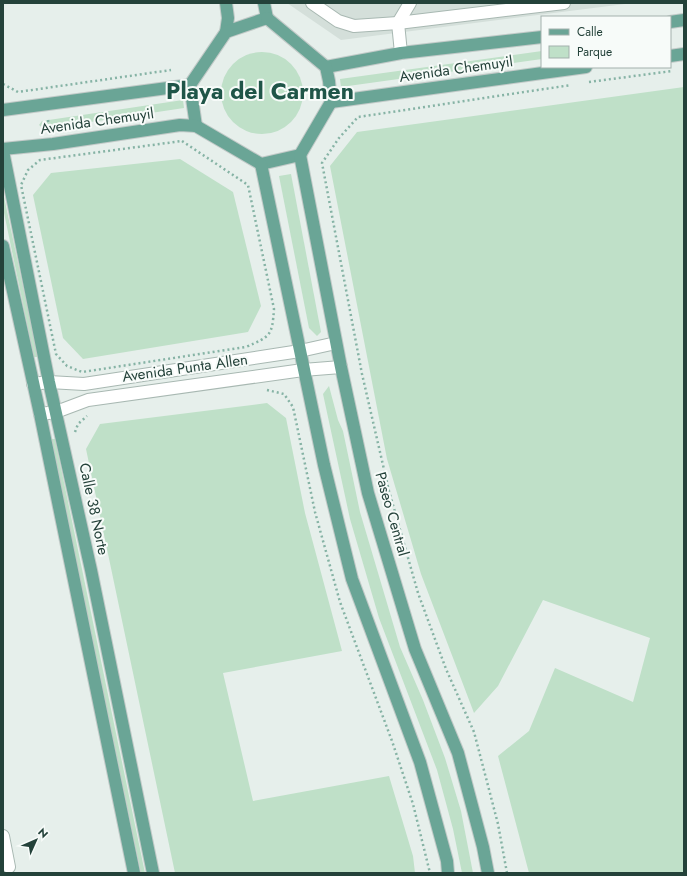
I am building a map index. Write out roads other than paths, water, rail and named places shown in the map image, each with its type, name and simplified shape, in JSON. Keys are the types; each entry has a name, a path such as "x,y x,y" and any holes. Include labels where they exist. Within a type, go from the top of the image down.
{"main road":[{"path":"226,3 228,18 226,32 190,85 196,126 261,164 300,155 331,102 326,67 267,18 264,3"},
{"path":"226,32 267,18"},
{"path":"671,22 684,20"},
{"name":"Avenida Chemuyil","path":"326,67 401,53 541,37"},
{"path":"671,56 684,54"},
{"name":"Avenida Chemuyil","path":"331,102 579,68"},
{"name":"Avenida Chemuyil","path":"3,110 190,85"},
{"name":"Avenida Chemuyil","path":"3,150 180,124 196,126"},
{"name":"Calle 38 Norte","path":"3,150 49,382 91,570 153,873"},
{"name":"Paseo Central","path":"300,155 336,343 368,493 415,649 458,753 484,847 488,873"},
{"path":"261,164 303,370 324,465 352,579 420,762 447,861 448,873"},
{"path":"3,246 40,414 134,873"}],"street":[{"path":"312,3 338,21 354,26 398,23 564,3"},
{"path":"401,53 398,23 410,3"},
{"name":"Avenida Punta Allen","path":"33,384 49,382 84,384 300,351 336,343"},
{"name":"Avenida Punta Allen","path":"40,414 56,412 88,400 303,370 341,367"},
{"path":"3,836 9,867"}],"district":[{"name":"Playa del Carmen","path":"260,91"}]}
